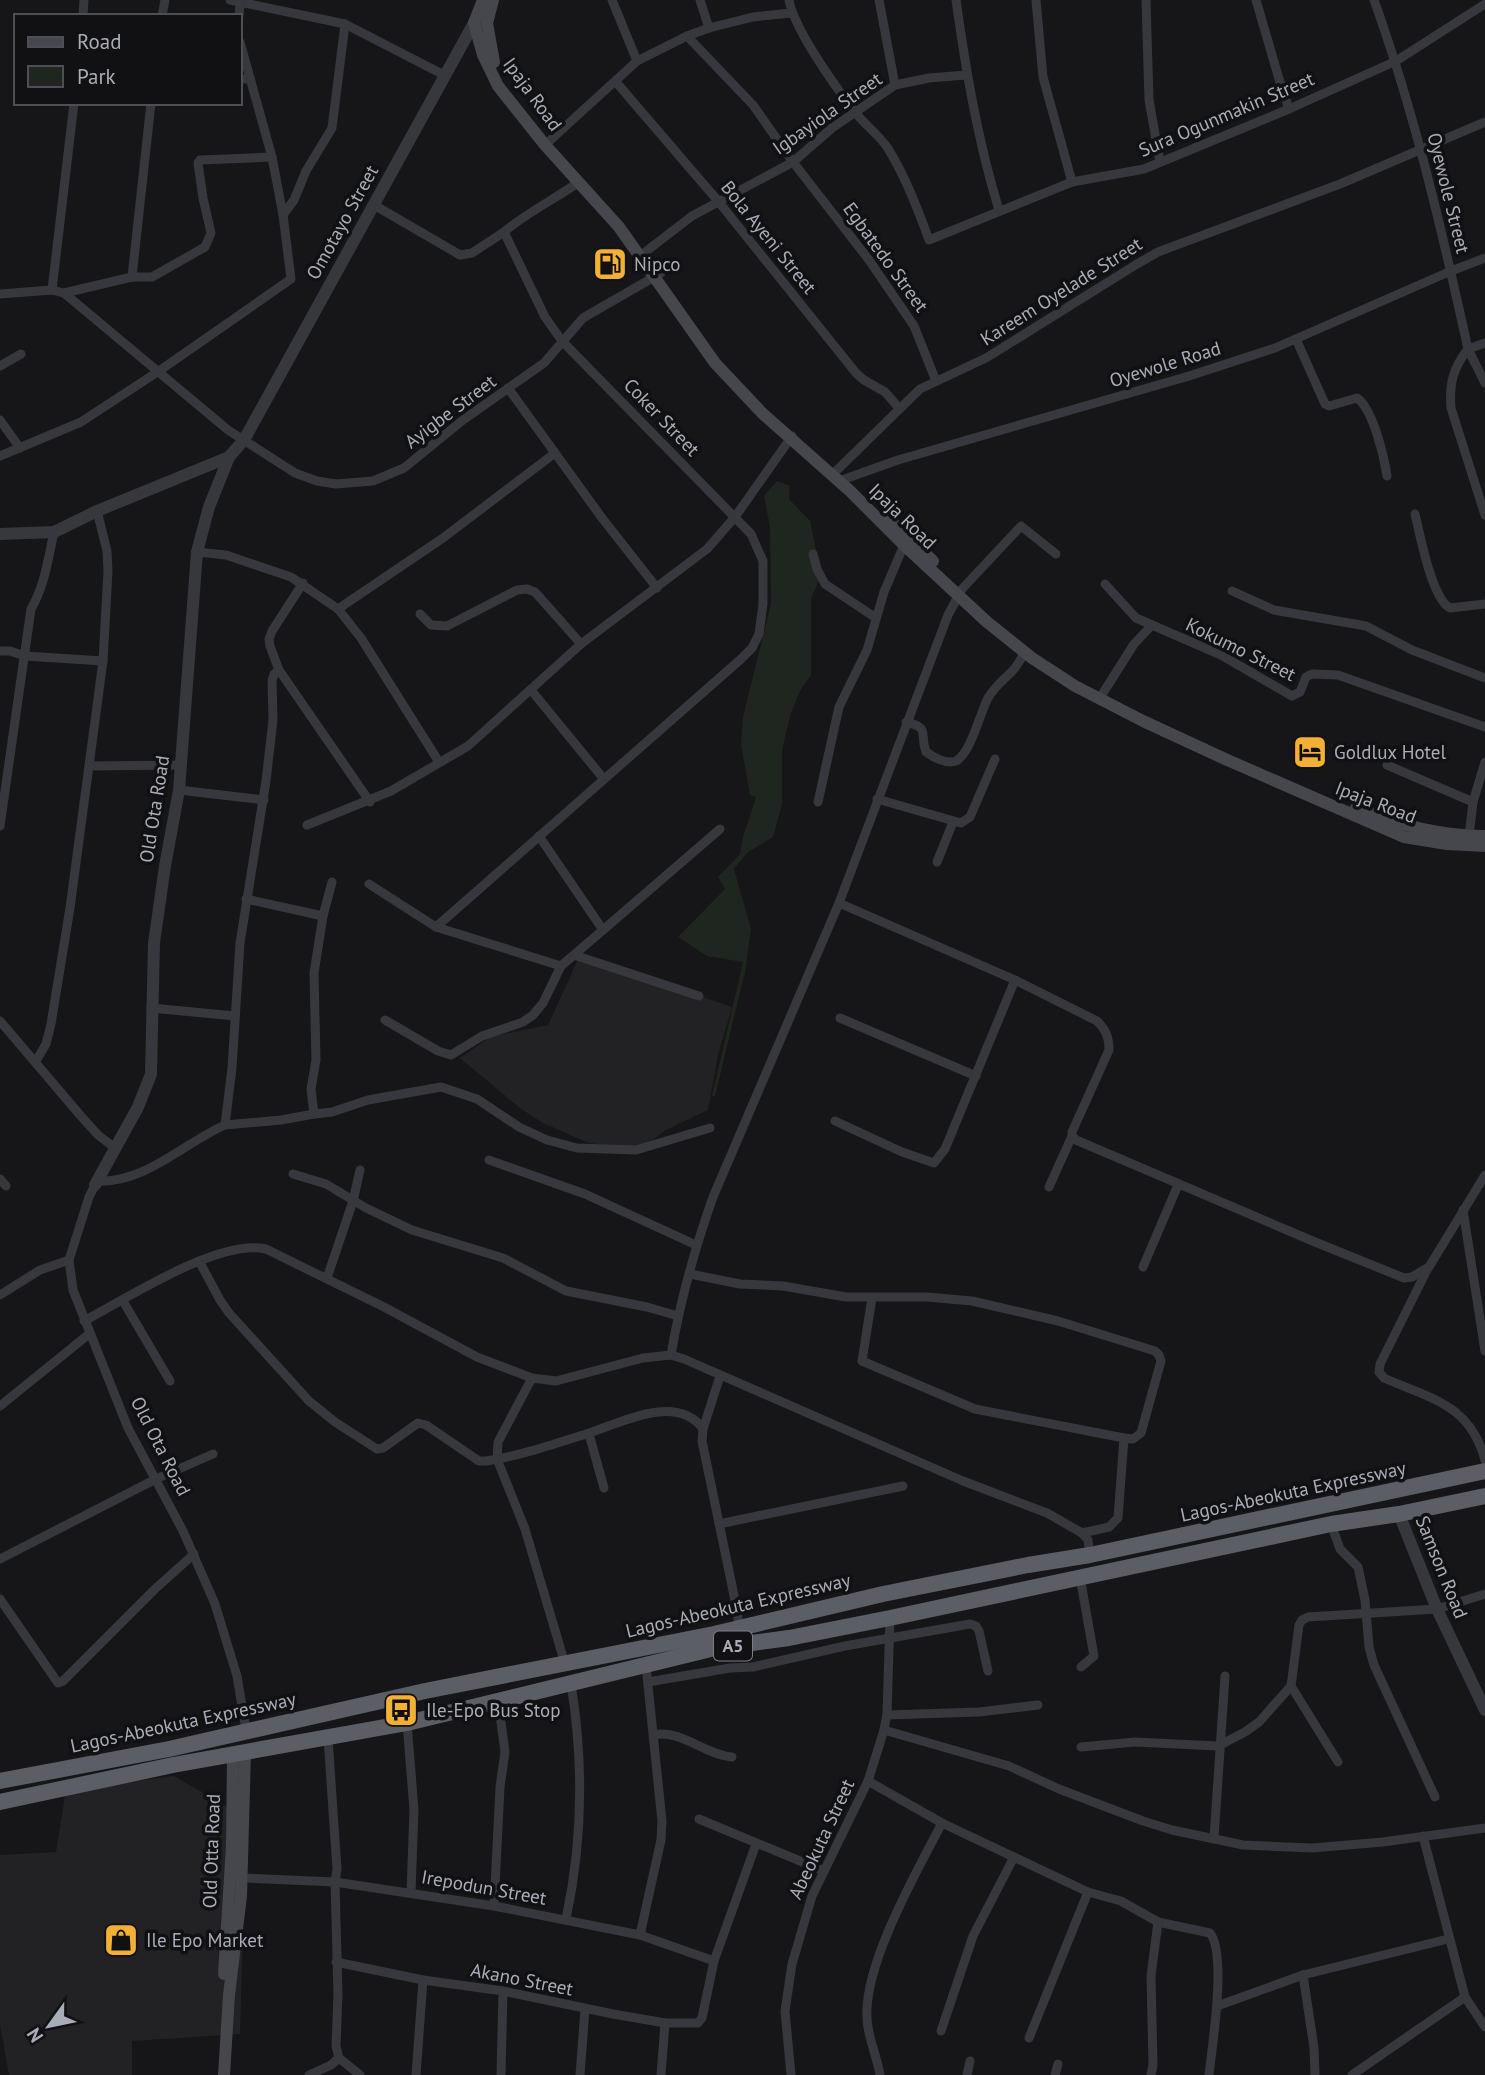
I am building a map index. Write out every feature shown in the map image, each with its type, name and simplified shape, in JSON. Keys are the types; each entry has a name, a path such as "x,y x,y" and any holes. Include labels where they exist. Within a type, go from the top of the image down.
{"highway":[{"name":"Lagos-Abeokuta Expressway","path":"0,1802 239,1753 407,1723 571,1684 647,1674 739,1628 883,1594 1090,1555 1485,1471"},
{"name":"Lagos-Abeokuta Expressway","path":"0,1782 169,1749 425,1691 565,1664 714,1641 789,1638 1331,1524 1399,1514 1485,1496"}],"main road":[{"path":"480,23 483,0"},
{"path":"480,23 493,0"},
{"name":"Ipaja Road","path":"480,23 493,78 579,183 643,254"},
{"name":"Ipaja Road","path":"548,143 616,212 727,378 839,476 1024,652 1143,722 1388,831 1404,837 1447,844 1485,846"},
{"name":"Ipaja Road","path":"839,476 904,545 1062,674 1228,752 1365,812 1421,830 1485,836"},
{"path":"224,2075 229,1995 242,1878 239,1753"},
{"name":"Old Otta Road","path":"217,2075 239,1753"}],"street":[{"path":"230,0 345,24 444,75"},
{"path":"296,12 298,0"},
{"path":"612,0 637,61"},
{"path":"700,0 709,28"},
{"path":"789,0 791,13 855,112"},
{"path":"879,0 895,85"},
{"path":"968,0 956,1 966,75 999,211"},
{"path":"1036,0 1043,77 1072,182"},
{"path":"1146,0 1149,100 1160,162"},
{"path":"1256,0 1290,109"},
{"name":"Oyewole Street","path":"1374,0 1396,61 1421,149 1468,349 1485,383"},
{"path":"239,14 240,4"},
{"name":"Sura Ogunmakin Street","path":"855,112 885,145 901,172 929,240 1072,182 1144,169 1290,109 1396,61 1485,4"},
{"path":"548,143 637,61 709,28 753,17 791,13"},
{"name":"Omotayo Street","path":"244,440 444,75 480,23"},
{"path":"283,215 294,200 306,171 332,128 345,24"},
{"name":"Egbatedo Street","path":"687,36 753,105 793,162 869,260 919,337 936,380"},
{"path":"0,456 81,422 291,279 272,157 242,49"},
{"name":"Igbayiola Street","path":"643,254 692,216 793,162 832,128 895,85 929,78 966,75"},
{"path":"242,79 250,79"},
{"name":"Bola Ayeni Street","path":"616,82 718,201 856,373 885,392 899,408"},
{"path":"52,290 74,105"},
{"path":"132,277 151,105"},
{"name":"Kareem Oyelade Street","path":"839,476 899,408 920,389 986,358 1063,312 1117,275 1158,253 1340,184 1485,122"},
{"path":"0,294 52,290 64,293 132,277 152,277 165,272 205,247 210,240 211,233 202,198 198,163 200,160 272,157"},
{"path":"374,205 460,255 472,253 579,183"},
{"name":"Coker Street","path":"436,928 752,648 759,634 763,604 763,561 751,534 562,341 545,317 504,232"},
{"name":"Oyewole Road","path":"839,476 1189,376 1296,339 1485,258"},
{"name":"Ayigbe Street","path":"64,293 228,430 295,473 335,484 373,481 404,468 463,420 544,363 583,318 658,275"},
{"path":"1296,339 1325,404 1329,406 1357,398 1368,407 1382,448 1387,476"},
{"path":"1485,343 1468,349 1455,365 1450,397 1451,408 1485,515"},
{"path":"0,366 20,354"},
{"path":"508,388 657,588"},
{"path":"0,420 20,449"},
{"path":"307,825 370,802 468,746 581,644 707,550 735,517 791,436"},
{"name":"Old Ota Road","path":"244,440 229,457 209,507 197,552 182,765 154,943 151,1074 138,1107 89,1198 69,1260 73,1290 89,1334 128,1427 194,1554 228,1644 237,1676 246,1730"},
{"path":"338,609 443,538 555,453"},
{"path":"0,534 54,532 97,511 229,457"},
{"path":"36,1061 46,1044 51,1024 70,908 103,661 108,571 107,551 97,511"},
{"path":"1415,514 1424,555 1442,602 1450,608 1485,604"},
{"path":"671,1355 696,1245 745,1118 839,904 906,722 960,592 1021,526 1056,554"},
{"path":"0,826 30,609 40,594 46,575 54,532"},
{"path":"818,802 839,706 867,650 876,618 904,545"},
{"path":"197,552 226,555 270,569 303,583 338,609 361,638 439,762"},
{"path":"813,554 825,584 876,618"},
{"path":"303,583 272,631 270,646 279,670 370,802"},
{"name":"Kokumo Street","path":"1105,584 1136,618 1221,655 1292,696 1300,692 1306,677 1312,674 1338,676 1485,727"},
{"path":"421,614 430,625 447,626 517,590 527,589 535,592 581,644"},
{"path":"1232,591 1274,610 1366,626 1412,650 1485,678"},
{"path":"1103,694 1134,644 1152,625"},
{"path":"0,651 25,656 103,661"},
{"path":"906,722 920,725 923,729 924,749 927,753 955,762 966,748 990,696 999,683 1015,670 1024,652"},
{"path":"225,1125 232,1068 236,974 264,800 273,720 272,681 279,670"},
{"path":"531,690 603,778"},
{"path":"877,799 961,823 970,817 995,759"},
{"path":"1469,836 1473,802 1485,762"},
{"path":"89,766 182,765"},
{"path":"1387,765 1473,802"},
{"path":"179,790 264,800"},
{"path":"937,862 953,822"},
{"path":"385,1020 438,1051 451,1055 482,1035 523,1022 543,1003 561,966 720,829"},
{"path":"539,836 603,930"},
{"path":"314,1114 310,1089 316,1060 313,995 317,948 332,882"},
{"path":"369,884 436,928 561,966"},
{"path":"246,899 323,916"},
{"path":"839,904 1015,980 1097,1021 1105,1029 1109,1050 1049,1187"},
{"path":"574,955 699,996"},
{"path":"835,1121 902,1152 934,1163 945,1149 1015,980"},
{"path":"151,1008 234,1016"},
{"path":"840,1018 976,1076"},
{"path":"0,1021 98,1135 115,1148"},
{"path":"96,1183 132,1176 225,1125 332,1112 368,1100 441,1087 454,1089 477,1099 519,1127 547,1140 577,1148 636,1150 710,1128"},
{"path":"1072,1136 1178,1185 1404,1278 1412,1277 1429,1267"},
{"path":"489,1160 585,1194 696,1245"},
{"path":"327,1278 353,1201 360,1170"},
{"path":"293,1174 326,1184 353,1201 412,1230 503,1258 566,1291 678,1316"},
{"path":"1485,1175 1429,1267 1380,1364 1379,1372 1384,1378 1456,1411 1472,1426 1485,1460"},
{"path":"1143,1267 1178,1185"},
{"path":"1463,1210 1485,1351"},
{"path":"84,1321 199,1261 248,1248 260,1248 327,1278 477,1357 532,1378 556,1381 619,1363 671,1355 684,1359 963,1481 1047,1513 1082,1533 1088,1541 1090,1555"},
{"path":"0,1295 40,1270 69,1260"},
{"path":"199,1261 229,1313 299,1391 335,1422 370,1446 383,1448 418,1423 426,1425 479,1461 497,1459 589,1434 639,1415 664,1412 693,1418 703,1429"},
{"path":"690,1274 740,1284 783,1286 846,1297 928,1297 990,1305 1058,1321 1154,1351 1159,1355 1160,1361 1141,1433 1133,1439 1124,1438 975,1409 862,1361 872,1298"},
{"path":"123,1301 170,1381"},
{"path":"0,1406 89,1334"},
{"path":"720,1376 703,1429 702,1441 739,1628"},
{"path":"532,1378 498,1442 497,1459 536,1563 565,1664"},
{"path":"589,1434 604,1488"},
{"path":"1082,1533 1109,1527 1118,1518 1124,1438"},
{"path":"0,1559 156,1479 213,1454"},
{"path":"719,1524 903,1486"},
{"name":"Samson Road","path":"1399,1514 1437,1609 1485,1710"},
{"path":"1331,1524 1340,1549 1358,1567 1374,1665 1435,1797"},
{"path":"0,1599 58,1683 194,1554"},
{"path":"1080,1577 1094,1656 1081,1667"},
{"path":"1081,1746 1135,1742 1218,1746 1259,1722 1291,1686 1299,1625 1302,1620 1308,1617 1437,1609 1485,1594"},
{"name":"Abeokuta Street","path":"791,2075 785,2011 792,1964 802,1923 868,1781 884,1731 887,1715 890,1618"},
{"path":"640,1935 661,1840 661,1802 647,1674 753,1667 972,1624 979,1631 988,1671"},
{"path":"1214,1839 1218,1746 1225,1676"},
{"path":"566,1919 579,1846 581,1802 571,1684"},
{"path":"1291,1686 1338,1762"},
{"path":"494,1906 500,1787 505,1752 498,1700"},
{"path":"887,1715 979,1712 1038,1705"},
{"path":"407,1723 414,1810 411,1892"},
{"path":"884,1731 990,1759 1143,1821 1243,1846 1312,1848 1383,1842 1485,1828"},
{"path":"654,1735 671,1734 717,1755 732,1757"},
{"path":"328,1738 337,1869 337,2046 339,2058 360,2075"},
{"path":"868,1781 942,1823 1088,1892 1121,1901 1158,1922 1210,1933 1217,1959 1217,2006 1209,2075"},
{"path":"699,1819 824,1871"},
{"path":"880,2075 867,2022 871,1985 906,1891 942,1823"},
{"path":"1423,1836 1465,1997 1485,2027"},
{"path":"714,1961 756,1843"},
{"path":"941,2031 973,1936 1014,1857"},
{"name":"Irepodun Street","path":"242,1878 335,1882 494,1906 640,1935 714,1961"},
{"path":"1029,2038 1088,1892"},
{"path":"1151,2075 1151,1976 1158,1922"},
{"path":"1217,2006 1303,1975 1448,1939"},
{"name":"Akano Street","path":"336,1962 665,2023 698,2023 714,1961"},
{"path":"1303,1975 1314,2049 1315,2075"},
{"path":"416,2075 423,1980"},
{"path":"501,2075 503,1991"},
{"path":"1352,2075 1465,1997"},
{"path":"580,2075 585,2009"},
{"path":"661,2075 665,2023"},
{"path":"309,2075 331,2065 339,2058"},
{"path":"967,2075 970,2061"},
{"path":"1055,2075 1058,2064"}],"shaded area":[{"path":"580,955 732,1007 718,1055 708,1110 664,1131 638,1152 586,1142 543,1123 521,1109 460,1058 490,1037 548,1025"},
{"name":"Ile Epo Market","path":"174,1776 241,1815 246,1825 240,2034 132,2041 132,2075 9,2075 0,2024 0,1855 56,1852 66,1790"}],"green space":[{"path":"777,481 790,486 789,499 810,521 821,575 811,599 811,675 801,689 791,713 782,750 782,804 773,837 748,852 734,869 751,929 745,972 715,1096 712,1096 743,962 707,956 678,937 725,889 718,877 740,854 756,797 750,795 741,744 743,717 771,604 770,527 764,496"}],"place":[{"name":"Nipco","path":"610,264"},
{"name":"Goldlux Hotel","path":"1310,752"},
{"name":"Ile-Epo Bus Stop","path":"401,1710"},
{"name":"Ile Epo Market","path":"121,1940"}]}
